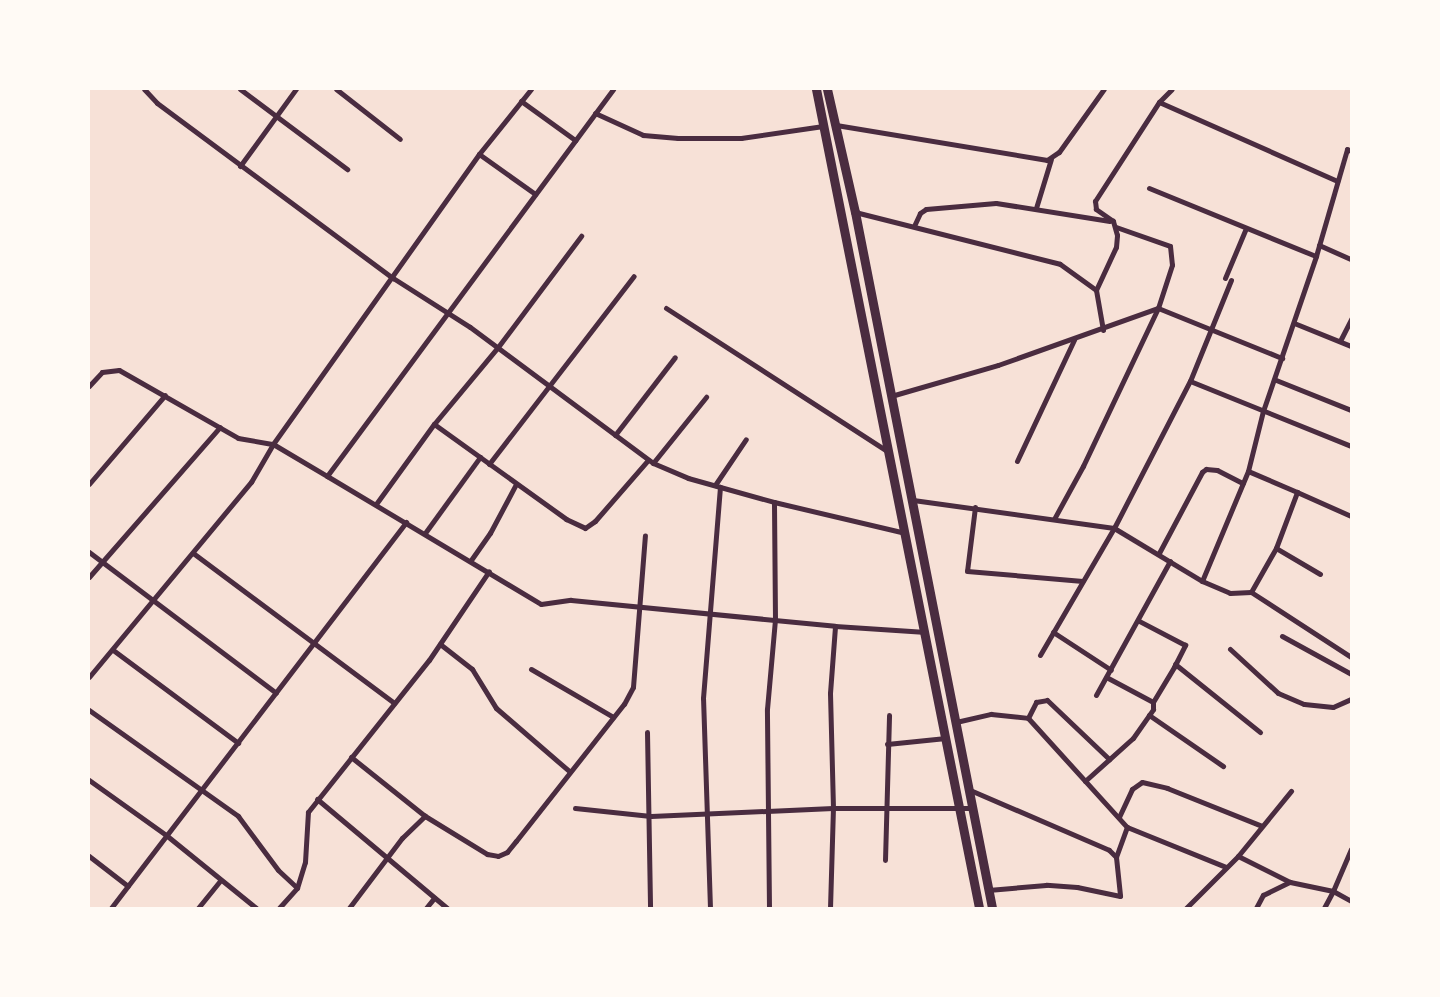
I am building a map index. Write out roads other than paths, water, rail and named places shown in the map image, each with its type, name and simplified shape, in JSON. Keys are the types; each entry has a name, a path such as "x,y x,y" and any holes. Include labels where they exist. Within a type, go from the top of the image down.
{"highway":[{"path":"816,89 888,452 926,632 979,908"},
{"path":"827,89 855,212 992,908"}],"street":[{"path":"144,89 240,166 392,278 447,312 498,347 653,463 718,486 774,502 905,533"},
{"path":"240,89 347,169"},
{"path":"240,166 296,89"},
{"path":"336,89 400,138"},
{"path":"89,678 251,482 274,444 479,154 531,89"},
{"path":"327,476 613,89"},
{"path":"1036,208 1051,159 1104,89"},
{"path":"1103,330 1096,290 1116,247 1114,224 1096,209 1095,202 1159,102 1172,89"},
{"path":"521,101 575,140"},
{"path":"1159,102 1337,181"},
{"path":"595,113 643,135 678,138 741,138 823,126"},
{"path":"836,125 1032,159 1051,159"},
{"path":"1202,580 1248,471 1263,411 1276,380 1316,256 1347,149 1351,150"},
{"path":"479,154 535,194"},
{"path":"1149,188 1316,256"},
{"path":"914,226 920,212 935,208 996,203 1036,208 1114,224 1170,246 1172,265 1158,308 1083,466 1054,520"},
{"path":"855,212 1060,264 1096,290"},
{"path":"1040,655 1114,528 1190,381 1210,331 1246,228"},
{"path":"376,504 434,424 498,347 581,236"},
{"path":"1319,245 1351,259"},
{"path":"489,464 634,276"},
{"path":"666,308 888,452"},
{"path":"891,396 1074,340 1158,308 1210,331 1282,358"},
{"path":"1340,341 1351,319"},
{"path":"1294,323 1351,346"},
{"path":"1016,460 1074,340"},
{"path":"615,435 675,357"},
{"path":"89,386 102,372 119,370 165,394 238,438 274,444 471,560 541,604 571,600 835,626 926,632"},
{"path":"1276,380 1351,410"},
{"path":"1190,381 1351,446"},
{"path":"89,484 165,394"},
{"path":"653,463 706,397"},
{"path":"434,424 573,524 585,528 595,521 648,460"},
{"path":"89,577 220,427"},
{"path":"710,908 703,698 708,613 718,486 746,439"},
{"path":"425,533 480,457"},
{"path":"1160,553 1202,472 1206,469 1217,470 1243,483"},
{"path":"1248,471 1351,516"},
{"path":"471,560 516,484"},
{"path":"1251,592 1276,548 1297,492"},
{"path":"912,500 975,507 1114,528 1160,553 1202,580 1230,593 1251,592 1351,657"},
{"path":"769,908 771,813 767,710 775,619 774,502"},
{"path":"975,507 966,571 1083,581"},
{"path":"111,908 406,522"},
{"path":"351,757 425,816 474,848 498,856 507,852 569,771 613,718 633,687 645,535"},
{"path":"1276,548 1320,574"},
{"path":"89,552 276,693"},
{"path":"192,553 394,702"},
{"path":"1096,695 1108,678 1170,561"},
{"path":"279,908 297,888 305,862 305,821 317,799 440,644 489,571"},
{"path":"1085,781 1133,738 1149,715 1153,702 1185,645 1139,621"},
{"path":"830,908 833,808 830,694 835,626"},
{"path":"1053,632 1111,670"},
{"path":"1282,636 1351,674"},
{"path":"440,644 472,669 496,708 569,771"},
{"path":"1230,649 1262,681 1295,700 1333,707 1351,699"},
{"path":"113,650 238,743"},
{"path":"1175,664 1260,732"},
{"path":"531,669 613,718"},
{"path":"1108,678 1153,702"},
{"path":"1028,718 1039,699 1047,700 1109,759"},
{"path":"89,710 203,789 238,816 278,870 297,888"},
{"path":"956,722 991,714 1028,718 1127,827 1226,867"},
{"path":"885,860 888,809 887,744 889,715"},
{"path":"1149,715 1224,766"},
{"path":"647,732 651,816 650,908"},
{"path":"887,744 946,738"},
{"path":"89,780 166,835 256,908"},
{"path":"1118,817 1136,784 1142,782 1167,788 1262,826"},
{"path":"970,790 1109,850 1116,857"},
{"path":"1186,908 1238,856 1291,791"},
{"path":"317,799 385,858 447,908"},
{"path":"575,808 651,816 771,813 833,808 973,808"},
{"path":"349,908 385,858 425,816"},
{"path":"988,890 1046,885 1077,887 1120,896 1116,857 1127,827"},
{"path":"1324,908 1351,850"},
{"path":"89,856 128,886"},
{"path":"1238,856 1290,882 1333,891 1351,901"},
{"path":"198,908 221,880"},
{"path":"1256,908 1263,895 1290,882"},
{"path":"426,908 434,898"}]}
